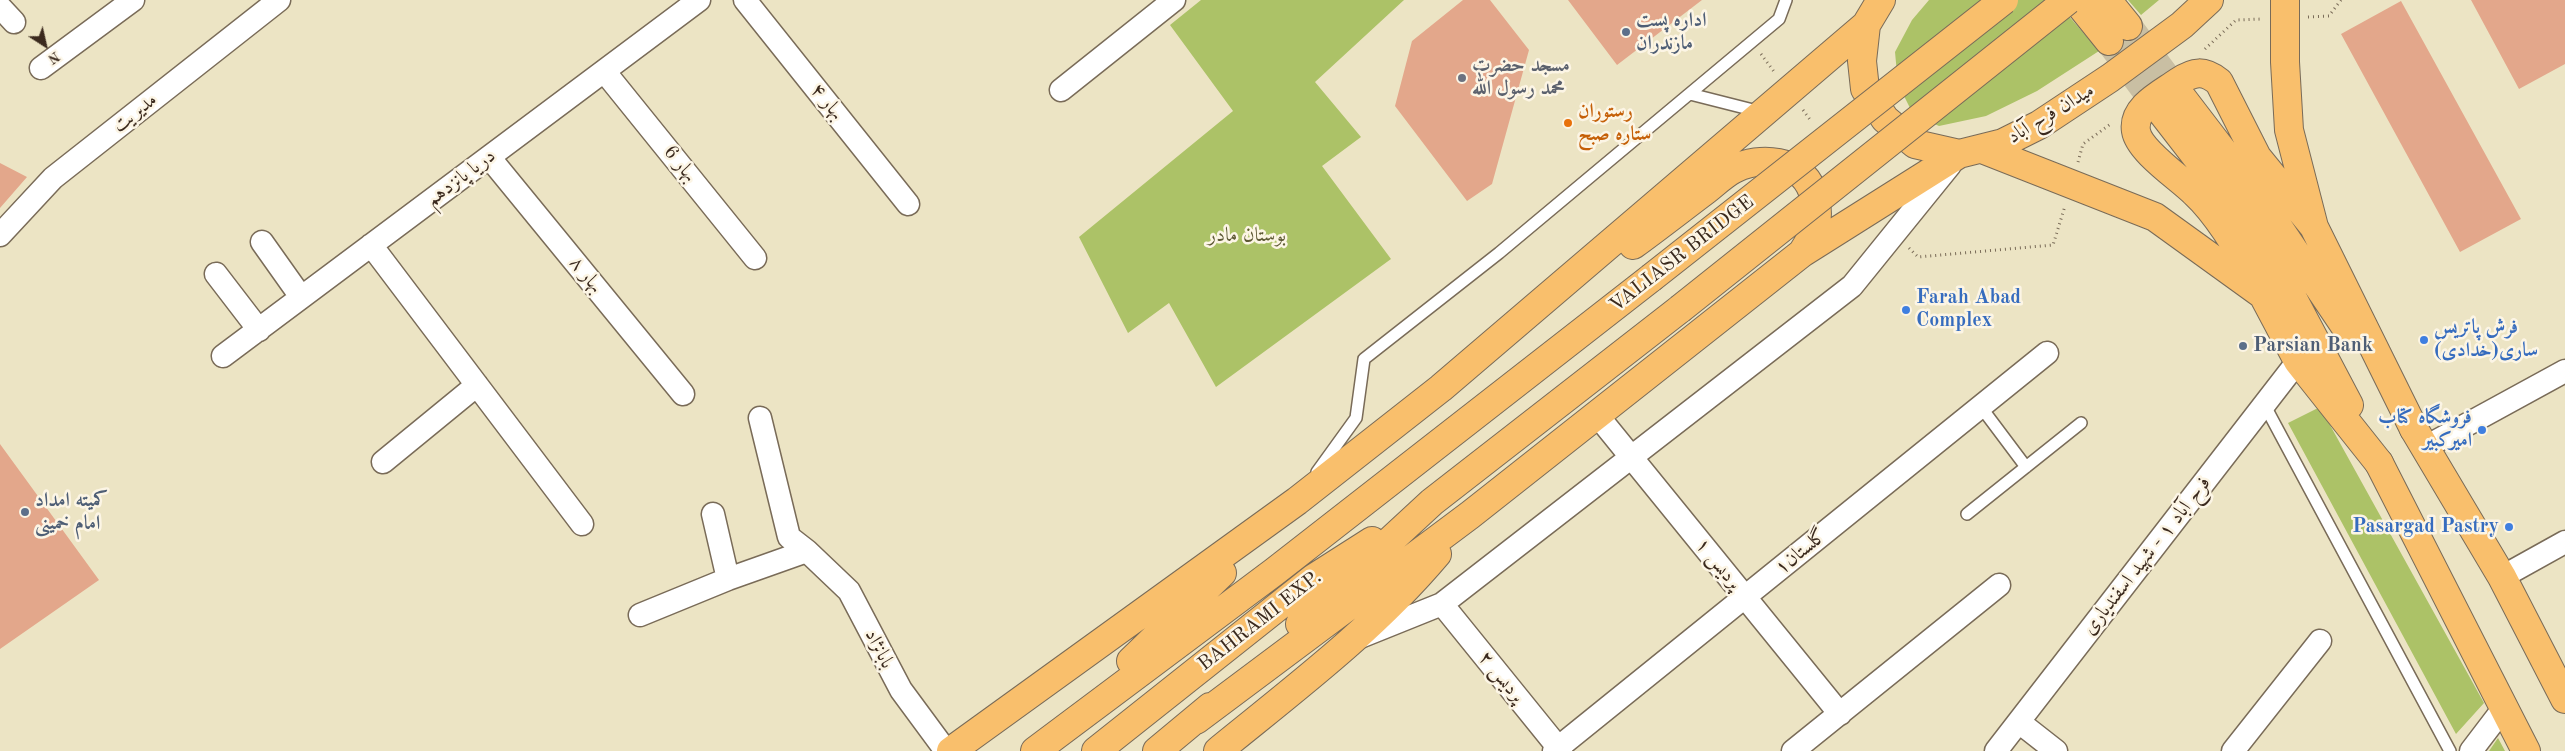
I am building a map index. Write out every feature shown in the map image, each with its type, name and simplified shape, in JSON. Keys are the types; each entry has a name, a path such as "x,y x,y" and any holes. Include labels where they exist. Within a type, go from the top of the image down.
{"main road":[{"name":"میدان فرح آباد","path":"1881,0 1866,25 1862,61 1865,89 1885,119 1915,144 1970,151 2003,143 2039,125 2110,78 2182,25 2209,0"},
{"name":"VALIASR BRIDGE","path":"1359,507 2004,0"},
{"name":"VALIASR BRIDGE","path":"1432,502 1680,309 2068,0"},
{"path":"2076,0 2118,34 2107,0"},
{"path":"2289,8 2285,62 2289,130 2314,227 2419,438"},
{"path":"1441,388 1866,25"},
{"path":"2314,227 2257,157 2219,82 2209,74 2198,72 2185,77 2144,106 2138,118 2136,130 2141,144 2197,195 2242,255 2298,361 2379,463"},
{"path":"2526,751 2503,710 2379,463 2281,276 2170,103 2258,197 2419,438 2502,577 2565,699"},
{"path":"1157,751 1470,515 1802,254 1970,151 2155,217 2263,295"},
{"path":"952,751 1297,500 1441,388 1734,169 1772,160 1794,169 1810,185 1818,203 1818,217 1814,236 1802,254"},
{"path":"1044,745 1297,500"},
{"path":"1196,720 1432,502"},
{"name":"BAHRAMI EXP.","path":"1096,751 1314,578 1432,502"},
{"name":"BAHRAMI EXP.","path":"1044,745 1359,507"},
{"path":"1218,751 1354,639 1407,589 1470,515"}],"street":[{"path":"41,68 133,0"},
{"name":"مدیریت","path":"0,235 53,178 279,0"},
{"name":"دریا پانزدهم","path":"223,356 699,0"},
{"name":"بهار ۴","path":"746,0 908,204"},
{"path":"1061,90 1174,0"},
{"name":"بهار 6","path":"604,71 755,258"},
{"path":"1354,639 1442,604 1852,286 1970,151"},
{"name":"بهار ۸","path":"489,157 683,394"},
{"path":"262,242 302,297"},
{"path":"371,246 582,524"},
{"path":"216,274 259,330"},
{"name":"گلستان۱","path":"1558,750 2047,353"},
{"name":"فرح آباد ۱ - شهید اسفندیاری","path":"1996,751 2298,361"},
{"path":"2419,438 2565,371"},
{"path":"383,462 477,385"},
{"name":"پردیس ۱","path":"1597,415 1840,714"},
{"name":"بابانژاد","path":"760,418 789,537 807,550 849,591 900,690 946,751"},
{"path":"712,514 728,579"},
{"path":"2502,577 2565,542"},
{"path":"640,615 728,579 807,550"},
{"path":"1793,751 1999,585"},
{"name":"پردیس ۲","path":"1442,604 1558,750"},
{"path":"2233,751 2320,641"},
{"path":"2471,751 2503,710"},
{"path":"2019,722 2056,751"}],"lane":[{"path":"1297,500 1356,418 1364,359 1499,253 1779,19 1786,0"},
{"path":"1690,94 1762,112"},
{"path":"2264,404 2450,751"},
{"path":"1981,407 2026,467"},
{"path":"1967,514 2081,423"}],"green space":[{"name":"بوستان مادر","path":"1201,0 1404,0 1315,82 1361,137 1322,166 1391,259 1216,387 1169,303 1128,333 1079,237 1233,111 1170,25"},
{"path":"1929,0 2055,0 2099,51 2037,91 1986,116 1939,126 1913,114 1898,84 1895,52 1912,20"},
{"path":"2128,0 2159,0 2141,15"},
{"path":"2320,407 2484,703 2456,734 2288,423"},
{"path":"2498,738 2505,751 2489,751"}],"building":[{"name":"مسجد حضرت محمد رسول الله","path":"1463,0 1490,0 1529,50 1492,184 1467,201 1395,106 1412,41"},
{"name":"اداره پست مازندران","path":"1568,0 1702,0 1617,65"},
{"path":"2471,0 2565,0 2565,64 2519,89"},
{"path":"2401,1 2521,219 2460,252 2341,34"},
{"path":"0,163 27,177 0,208"},
{"name":"کمیته امداد امام خمینی","path":"0,444 99,580 0,649"}],"tunnel":[{"path":"2128,26 2180,95"},
{"path":"2109,41 2160,110"}],"place":[{"name":"اداره پست مازندران","path":"1626,32"},
{"name":"مسجد حضرت محمد رسول الله","path":"1462,78"},
{"name":"رستوران ستاره صبح","path":"1568,123"},
{"name":"Farah Abad Complex","path":"1906,310"},
{"name":"فرش پاتریس (خدادی)ساری","path":"2424,340"},
{"name":"Parsian Bank","path":"2243,346"},
{"name":"فروشگاه کتاب امیرکبیر","path":"2482,430"},
{"name":"کمیته امداد امام خمینی","path":"25,512"},
{"name":"Pasargad Pastry","path":"2509,527"}]}
